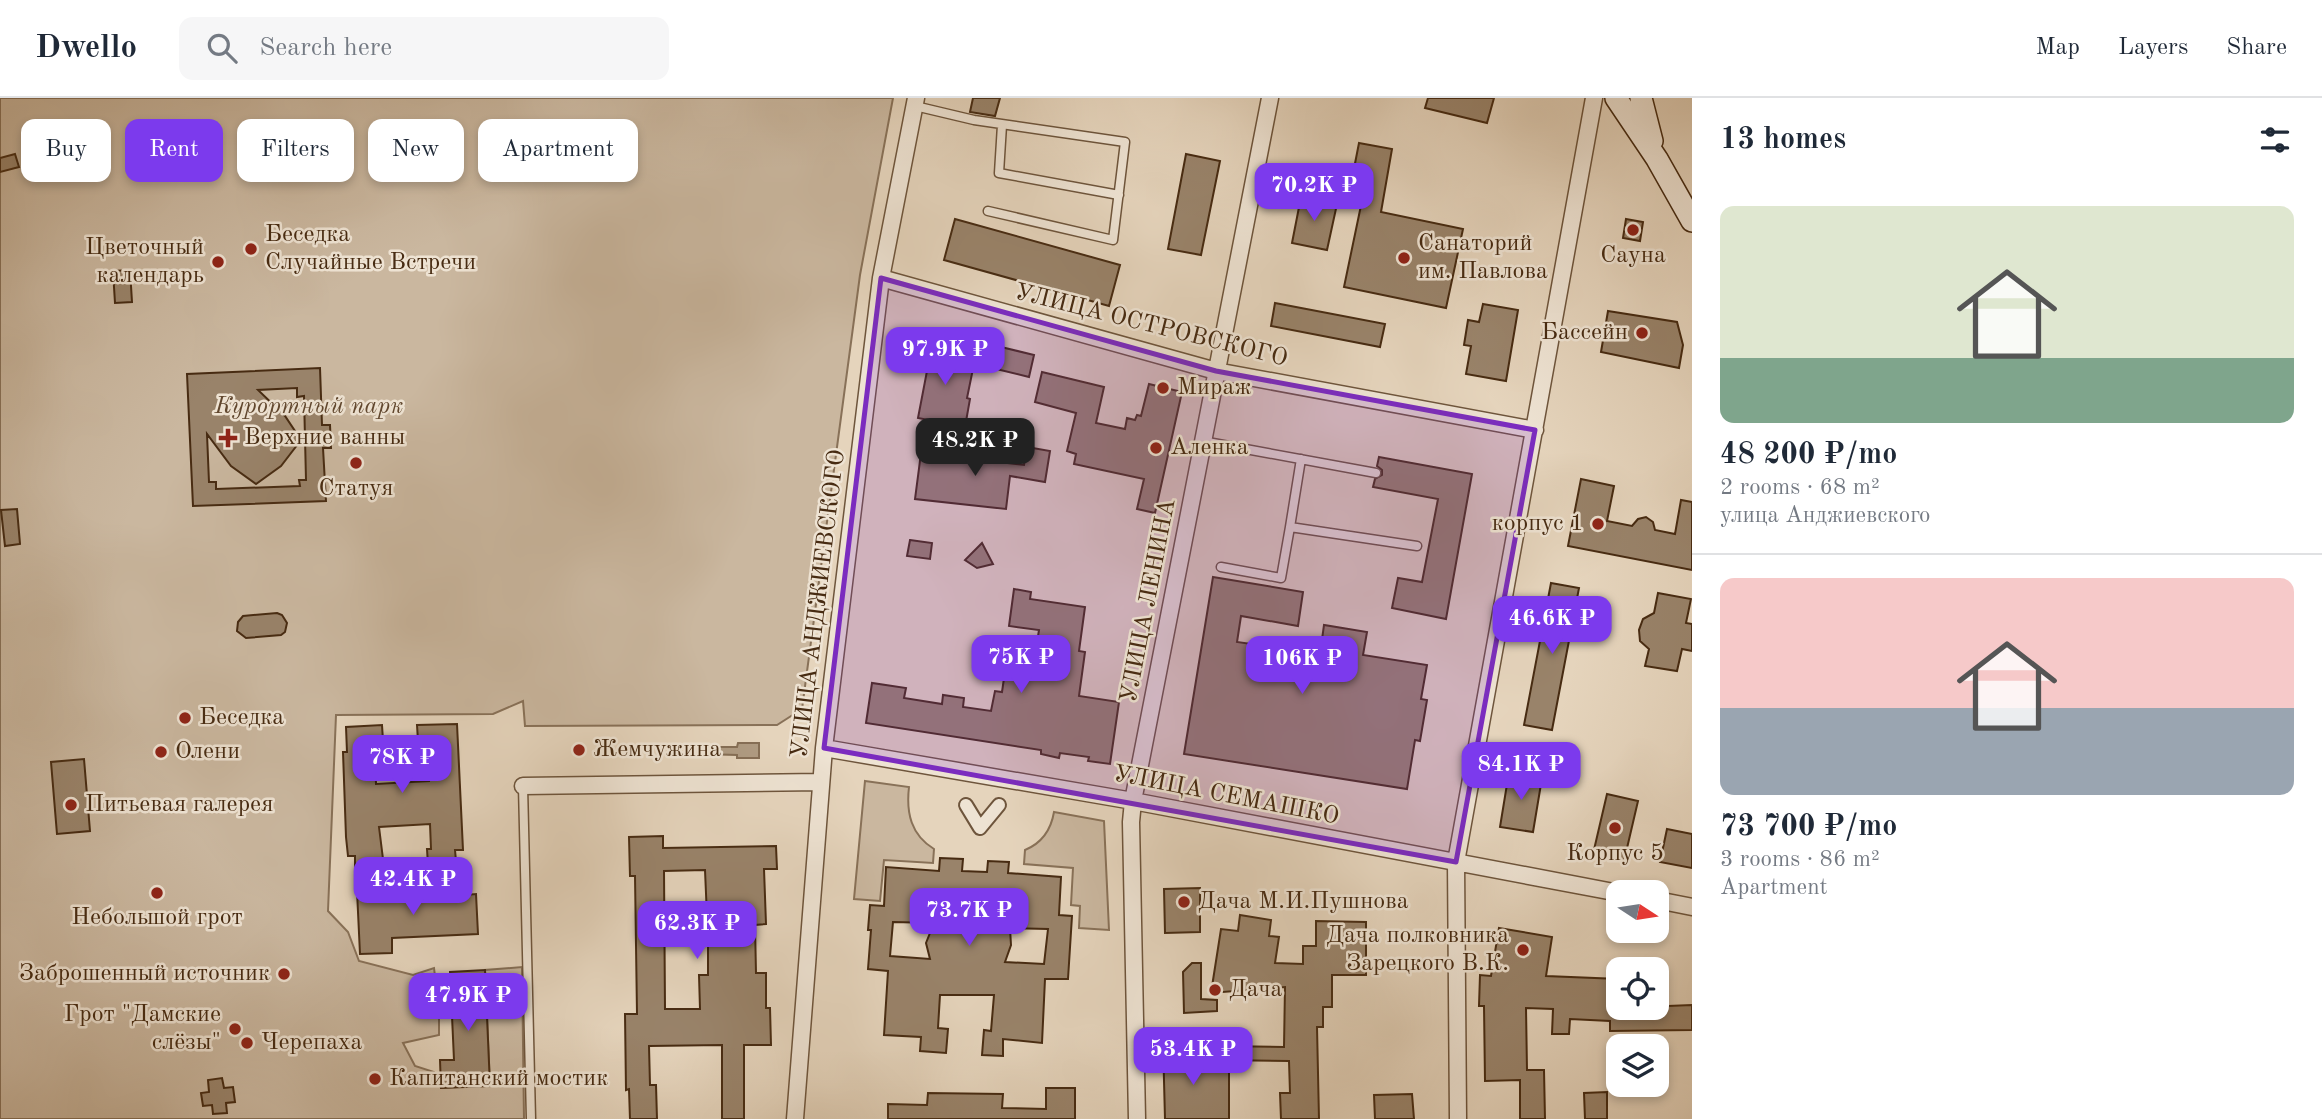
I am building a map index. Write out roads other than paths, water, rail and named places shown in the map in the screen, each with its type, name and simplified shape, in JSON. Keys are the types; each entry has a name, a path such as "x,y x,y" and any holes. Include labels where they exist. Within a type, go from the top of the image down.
{"main road":[{"path":"1616,98 1657,159 1692,221"},
{"path":"1641,98 1657,159"}],"street":[{"name":"УЛИЦА ЛЕНИНА","path":"1137,1119 1131,822 1133,801 1270,98"},
{"path":"1458,1119 1456,862 1594,98"},
{"name":"УЛИЦА АНДЖИЕВСКОГО","path":"795,1119 824,748 881,278 915,102"},
{"name":"УЛИЦА ОСТРОВСКОГО","path":"881,278 1216,371 1535,430"},
{"name":"УЛИЦА СЕМАШКО","path":"824,748 1133,801 1606,891"},
{"path":"523,786 821,782"},
{"path":"965,805 981,828 999,805"},
{"path":"1670,903 1692,907"}],"lane":[{"path":"915,102 974,121 1125,142 1113,240 988,211"},
{"path":"1002,124 999,173 1119,195"},
{"path":"1202,441 1376,473"},
{"path":"1221,567 1281,578 1301,459"},
{"path":"1290,527 1417,547"},
{"path":"523,786 531,1119"}],"place":[{"name":"Сауна","path":"1633,230"},
{"name":"Беседка Случайные Встречи","path":"251,249"},
{"name":"Санаторий им. Павлова","path":"1404,258"},
{"name":"Цветочный календарь","path":"218,262"},
{"name":"Бассейн","path":"1642,333"},
{"name":"Мираж","path":"1163,388"},
{"name":"Верхние ванны","path":"228,438"},
{"name":"Аленка","path":"1156,448"},
{"name":"Статуя","path":"356,463"},
{"name":"корпус 1","path":"1598,524"},
{"name":"Беседка","path":"185,718"},
{"name":"Жемчужина","path":"579,750"},
{"name":"Олени","path":"161,752"},
{"name":"Питьевая галерея","path":"71,805"},
{"name":"Корпус 5","path":"1615,828"},
{"name":"Небольшой грот","path":"157,893"},
{"name":"Дача М.И.Пушнова","path":"1184,902"},
{"name":"Дача полковника Зарецкого В.К.","path":"1523,950"},
{"name":"Заброшенный источник","path":"284,974"},
{"name":"Дача","path":"1215,990"},
{"name":"Грот \"Дамские слёзы\"","path":"235,1029"},
{"name":"Черепаха","path":"247,1043"},
{"name":"Капитанский мостик","path":"375,1079"}],"park label":[{"name":"Курортный парк","path":"309,407"}]}
